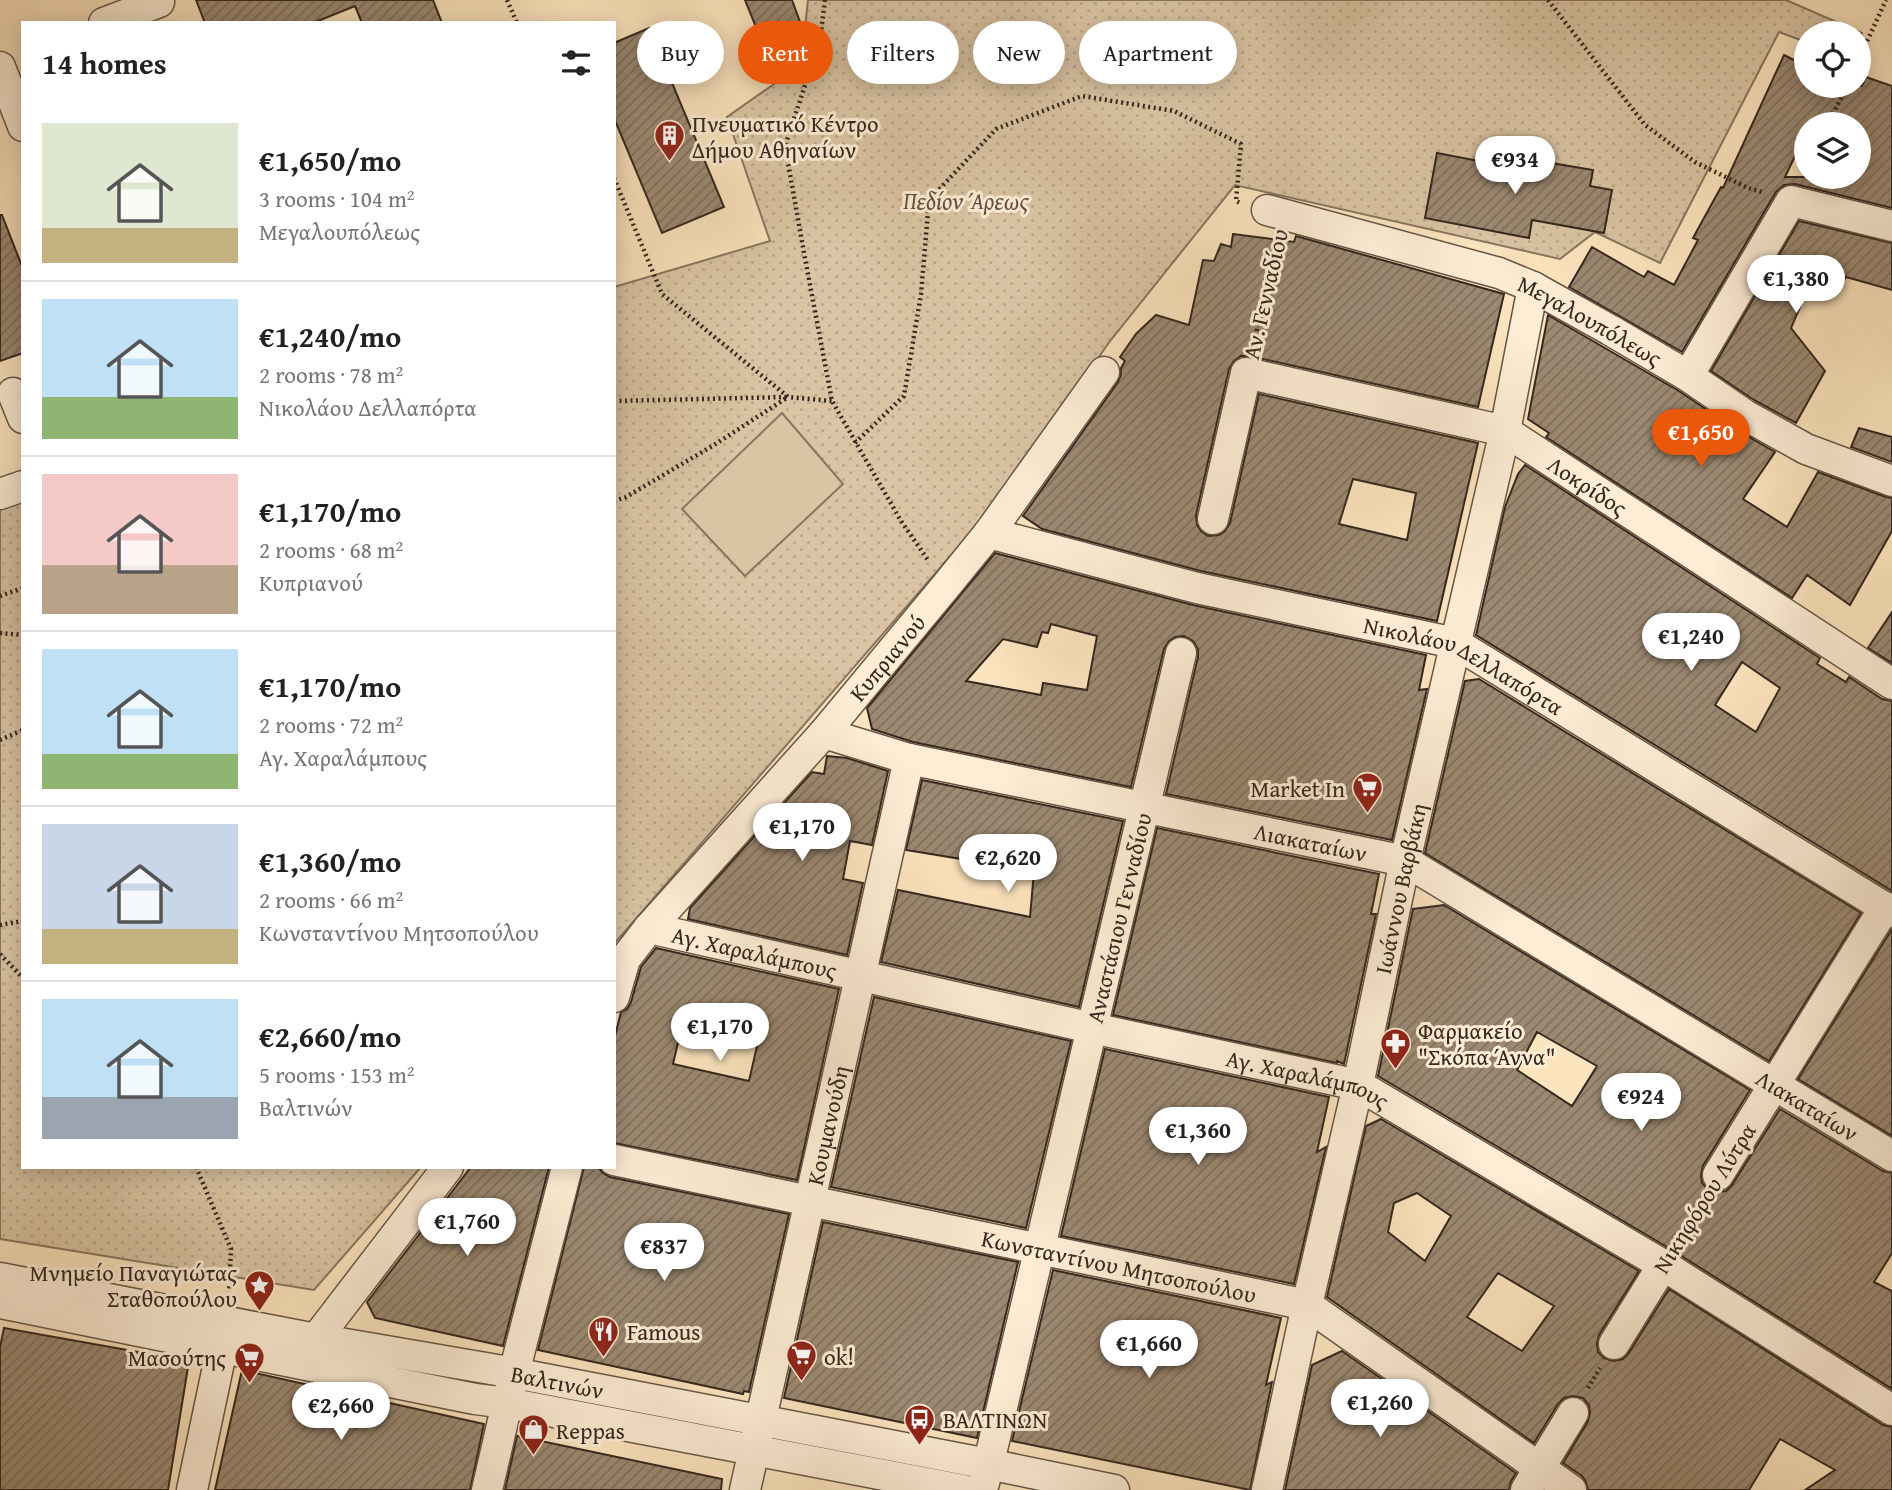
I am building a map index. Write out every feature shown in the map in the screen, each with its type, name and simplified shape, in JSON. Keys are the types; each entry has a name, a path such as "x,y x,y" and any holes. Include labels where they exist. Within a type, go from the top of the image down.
{"street":[{"path":"109,21 159,2"},
{"path":"21,55 0,65 21,121"},
{"path":"1688,376 1791,201 1892,226"},
{"name":"Μεγαλουπόλεως","path":"1275,212 1499,272 1610,330 1688,376 1745,415 1806,449 1892,481"},
{"name":"Ιωάννου Βαρβάκη","path":"1267,1490 1405,861 1505,431 1532,287"},
{"name":"Κυπριανού","path":"616,990 625,959 649,928 824,733 946,586 989,533 1104,372"},
{"path":"1213,519 1246,373"},
{"name":"Λοκρίδος","path":"1246,373 1505,431 1892,684"},
{"path":"0,495 21,487"},
{"name":"Νικολάου Δελλαπόρτα","path":"989,533 1197,588 1455,643 1888,910"},
{"name":"Αναστάσιου Γενναδίου","path":"985,1477 1181,653"},
{"name":"Λιακαταίων","path":"824,733 909,759 1405,861 1892,1156"},
{"name":"Κουμανούδη","path":"745,1490 909,759"},
{"name":"Νικηφόρου Λύτρα","path":"1718,1175 1888,910"},
{"name":"Αγ. Χαραλάμπους","path":"649,928 1358,1085 1662,1265 1892,1410"},
{"name":"Κωνσταντίνου Μητσοπούλου","path":"616,1160 1307,1305 1532,1479 1571,1490"},
{"path":"316,1339 447,1169"},
{"path":"487,1490 566,1169"},
{"name":"Νικηφόρου Λύτρα","path":"1615,1344 1662,1265"},
{"name":"Βαλτινών","path":"0,1278 475,1399 963,1490"},
{"name":"Βαλτινών","path":"0,1303 225,1334 316,1339 514,1373 761,1421 985,1477 1114,1490"},
{"path":"192,1490 225,1334"},
{"path":"1532,1479 1573,1413"}],"path":[{"path":"508,0 516,21"},
{"path":"825,0 820,40 785,146 832,401 901,521 946,586"},
{"path":"1548,0 1645,124 1695,162 1748,188 1791,201"},
{"path":"1871,33 1886,0"},
{"path":"855,443 904,396 921,294 929,201 996,130 1082,96 1174,111 1241,144 1236,201"},
{"path":"616,183 662,294 788,397"},
{"name":"Αν. Γενναδίου","path":"1246,373 1275,212"},
{"path":"616,401 788,397 832,401"},
{"path":"616,500 714,445 788,397"},
{"path":"0,596 21,589"},
{"path":"0,633 21,635"},
{"path":"0,740 21,731"},
{"path":"0,925 21,921"},
{"path":"0,954 21,976"},
{"path":"197,1169 231,1249 225,1334"},
{"name":"Νικηφόρου Λύτρα","path":"1662,1265 1718,1175"},
{"path":"1573,1413 1615,1344"}],"green space":[{"name":"Πεδίον Άρεως","path":"808,0 1786,0 1834,21 1794,21 1794,38 1779,32 1660,263 1595,232 1560,259 1235,185 1110,341 991,512 616,942 616,286 770,241 727,117 774,84 833,84 833,21 806,21"},
{"path":"782,413 843,484 745,576 682,509"},
{"path":"21,499 21,1169 419,1169 314,1290 0,1239 0,506"}],"building":[{"path":"196,0 433,0 441,21 361,21 355,6 318,21 204,21"},
{"path":"745,0 792,0 800,21 754,21"},
{"name":"Πνευματικό Κέντρο Δήμου Αθηναίων","path":"637,33 637,84 672,84 724,207 662,233 616,123 616,42"},
{"path":"1784,55 1794,60 1794,98 1871,98 1871,79 1892,86 1892,208 1815,189 1871,189 1871,112 1794,112 1794,158 1785,177 1794,177 1794,184 1784,185 1776,192 1682,352 1569,287 1592,247 1644,277 1648,271 1674,285 1698,240 1693,238 1721,187 1723,188"},
{"path":"1437,153 1537,172 1539,161 1593,170 1590,186 1612,190 1604,233 1532,220 1529,238 1425,218"},
{"path":"2,215 21,264 21,354 0,361"},
{"path":"1799,221 1892,243 1892,290 1846,277 1836,292 1811,281 1791,328 1825,371 1796,423 1754,400 1711,371"},
{"path":"1233,234 1294,242 1296,236 1504,294 1478,407 1250,356 1241,356 1234,361 1229,369 1196,515 1197,525 1208,536 1219,535 1230,523 1259,394 1478,443 1437,621 1201,571 1042,529 1023,516 1118,382 1125,361 1120,357 1136,334 1156,315 1189,325 1203,260 1214,261 1221,244 1231,247","holes":["1353,479 1416,493 1407,540 1339,524"]},
{"path":"1548,315 1679,391 1775,452 1743,499 1787,527 1818,472 1892,498 1892,531 1850,605 1807,575 1792,598 1546,437 1549,433 1528,419"},
{"path":"1859,428 1892,437 1892,462 1851,447"},
{"path":"1525,465 1820,658 1817,664 1846,682 1849,677 1882,699 1892,701 1892,891 1476,635 1505,507 1518,474","holes":["1742,662 1780,688 1756,732 1715,705"]},
{"path":"995,553 1193,605 1426,655 1419,690 1427,689 1392,840 1166,794 1198,657 1198,649 1193,641 1184,636 1175,637 1164,649 1131,787 913,742 872,729 867,708","holes":["1051,624 1097,636 1087,690 1043,683 1041,695 966,681 1003,639 1037,647 1042,632 1048,633"]},
{"path":"1892,612 1892,663 1868,648"},
{"path":"1479,679 1861,913 1769,1061 1425,853 1465,681"},
{"path":"827,756 847,758 888,771 872,845 850,841 843,879 863,883 847,955 688,919 690,908 812,772 824,774"},
{"path":"922,780 1123,821 1079,1007 881,962 898,890 1030,917 1034,871 906,850"},
{"path":"1157,828 1379,874 1371,914 1376,914 1344,1064 1113,1015"},
{"path":"1444,905 1750,1090 1703,1166 1702,1183 1709,1190 1726,1191 1732,1185 1780,1109 1883,1171 1892,1173 1892,1253 1874,1282 1892,1291 1892,1389 1672,1250 1378,1076 1413,909","holes":["1537,1032 1597,1066 1572,1106 1517,1070"]},
{"path":"1892,929 1892,1136 1798,1079"},
{"path":"656,948 839,989 797,1180 616,1143 616,1032 621,1012 627,1009 641,967","holes":["684,1017 760,1033 749,1081 673,1064"]},
{"path":"874,997 1071,1041 1026,1228 831,1187"},
{"path":"1105,1049 1329,1097 1317,1152 1326,1147 1294,1284 1061,1236"},
{"path":"1381,1119 1639,1271 1599,1335 1598,1352 1604,1358 1614,1361 1623,1359 1628,1354 1669,1289 1883,1425 1892,1427 1892,1490 1805,1490 1835,1470 1780,1439 1749,1490 1588,1490 1582,1476 1563,1463 1588,1421 1589,1405 1583,1398 1564,1398 1534,1443 1327,1297 1366,1126","holes":["1417,1193 1451,1216 1425,1261 1388,1232 1394,1203","1498,1273 1554,1306 1522,1351 1467,1317"]},
{"path":"469,1169 548,1169 503,1346 375,1318 367,1302"},
{"path":"583,1169 600,1169 610,1177 789,1214 749,1392 744,1391 743,1394 538,1350"},
{"path":"823,1222 1018,1262 977,1438 784,1398"},
{"path":"1053,1270 1281,1318 1266,1385 1272,1382 1250,1490 1012,1441"},
{"path":"4,1328 189,1361 168,1490 0,1490 0,1347"},
{"path":"1342,1351 1516,1473 1509,1490 1285,1490 1312,1365"},
{"path":"242,1370 484,1424 470,1490 215,1490"},
{"path":"517,1436 722,1479 721,1490 505,1490"}],"place":[{"name":"Πνευματικό Κέντρο Δήμου Αθηναίων","path":"669,163"},
{"name":"Market In","path":"1368,815"},
{"name":"Φαρμακείο \"Σκόπα Άννα\"","path":"1395,1070"},
{"name":"Μνημείο Παναγιώτας Σταθοπούλου","path":"260,1312"},
{"name":"Famous","path":"604,1358"},
{"name":"ok!","path":"801,1383"},
{"name":"Μασούτης","path":"249,1384"},
{"name":"ΒΑΛΤΙΝΩΝ","path":"920,1446"},
{"name":"Reppas","path":"533,1457"}]}
